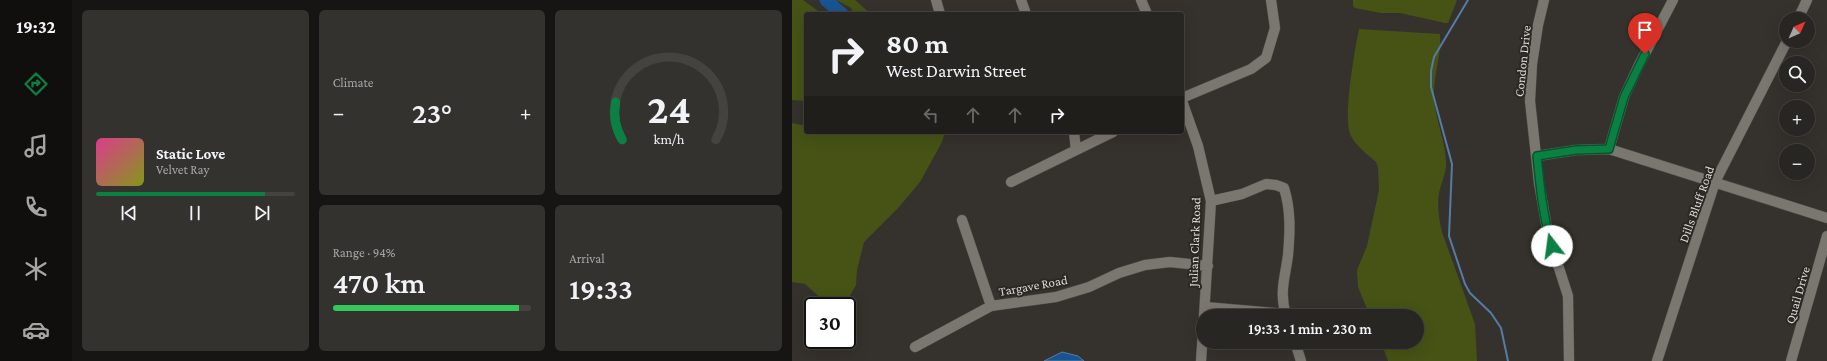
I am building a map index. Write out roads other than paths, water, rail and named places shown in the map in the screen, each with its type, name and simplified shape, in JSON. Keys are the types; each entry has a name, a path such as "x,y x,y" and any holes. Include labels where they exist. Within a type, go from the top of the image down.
{"street":[{"path":"936,0 939,12"},
{"path":"1021,0 1025,12"},
{"path":"1141,0 1145,12"},
{"path":"1184,97 1251,69 1266,58 1275,28 1270,0"},
{"name":"Condon Drive","path":"1544,0 1538,25 1532,64 1530,101 1539,184 1548,234 1568,296 1569,361"},
{"path":"1609,149 1624,97 1673,0"},
{"path":"1802,12 1808,0"},
{"name":"Dills Bluff Road","path":"1657,361 1715,182 1783,48"},
{"name":"Julian Clark Road","path":"1184,107 1198,146 1211,201 1204,309"},
{"path":"1074,134 1076,150"},
{"path":"1011,182 1109,134"},
{"path":"1537,156 1576,150 1609,149 1827,218"},
{"path":"1211,201 1242,194 1266,184 1284,188 1287,199 1290,228 1288,257 1282,288 1285,309"},
{"path":"962,220 991,306"},
{"name":"Quail Drive","path":"1791,361 1827,236"},
{"name":"Targave Road","path":"915,347 991,306 1056,297 1089,287 1119,273 1145,265 1170,262 1208,266"},
{"path":"1201,361 1202,349"},
{"path":"1297,349 1301,361"}],"water":[{"path":"1062,352 1078,356 1084,361 1044,361"}],"waterway":[{"path":"826,0 840,12"},
{"path":"1468,0 1434,57 1431,71 1431,87 1452,164 1449,236 1465,284 1470,293 1491,313 1501,328 1508,361"}]}
